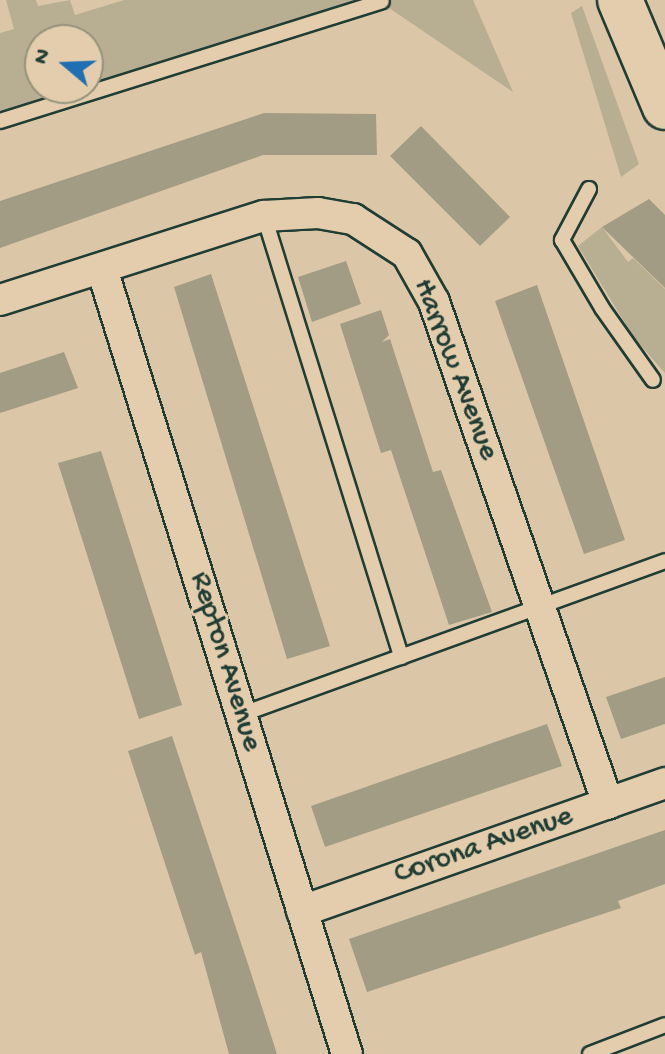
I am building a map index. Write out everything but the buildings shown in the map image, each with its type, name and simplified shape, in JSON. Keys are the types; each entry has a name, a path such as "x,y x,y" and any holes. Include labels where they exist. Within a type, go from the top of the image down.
{"main road":[{"path":"620,0 665,107"}],"street":[{"name":"Harrow Avenue","path":"0,300 264,216 318,213 353,219 407,254 434,302 608,804"},
{"name":"Repton Avenue","path":"102,269 347,1054"},
{"name":"Corona Avenue","path":"302,911 665,783"}],"lane":[{"path":"0,121 382,1"},
{"path":"589,189 562,240 602,308 653,380"},
{"path":"264,216 401,657"},
{"path":"240,715 665,561"},
{"path":"590,1054 665,1025"}],"shaded area":[{"path":"6,0 36,0 38,6 70,0 75,15 124,0 362,0 104,82 104,24 24,24 24,104 32,104 0,114 0,33 14,29"},
{"path":"385,0 473,0 513,92 389,8"},
{"path":"582,6 639,164 621,177 571,13"},
{"path":"602,227 628,262 633,258 665,289 665,373 634,338 578,246"}]}
